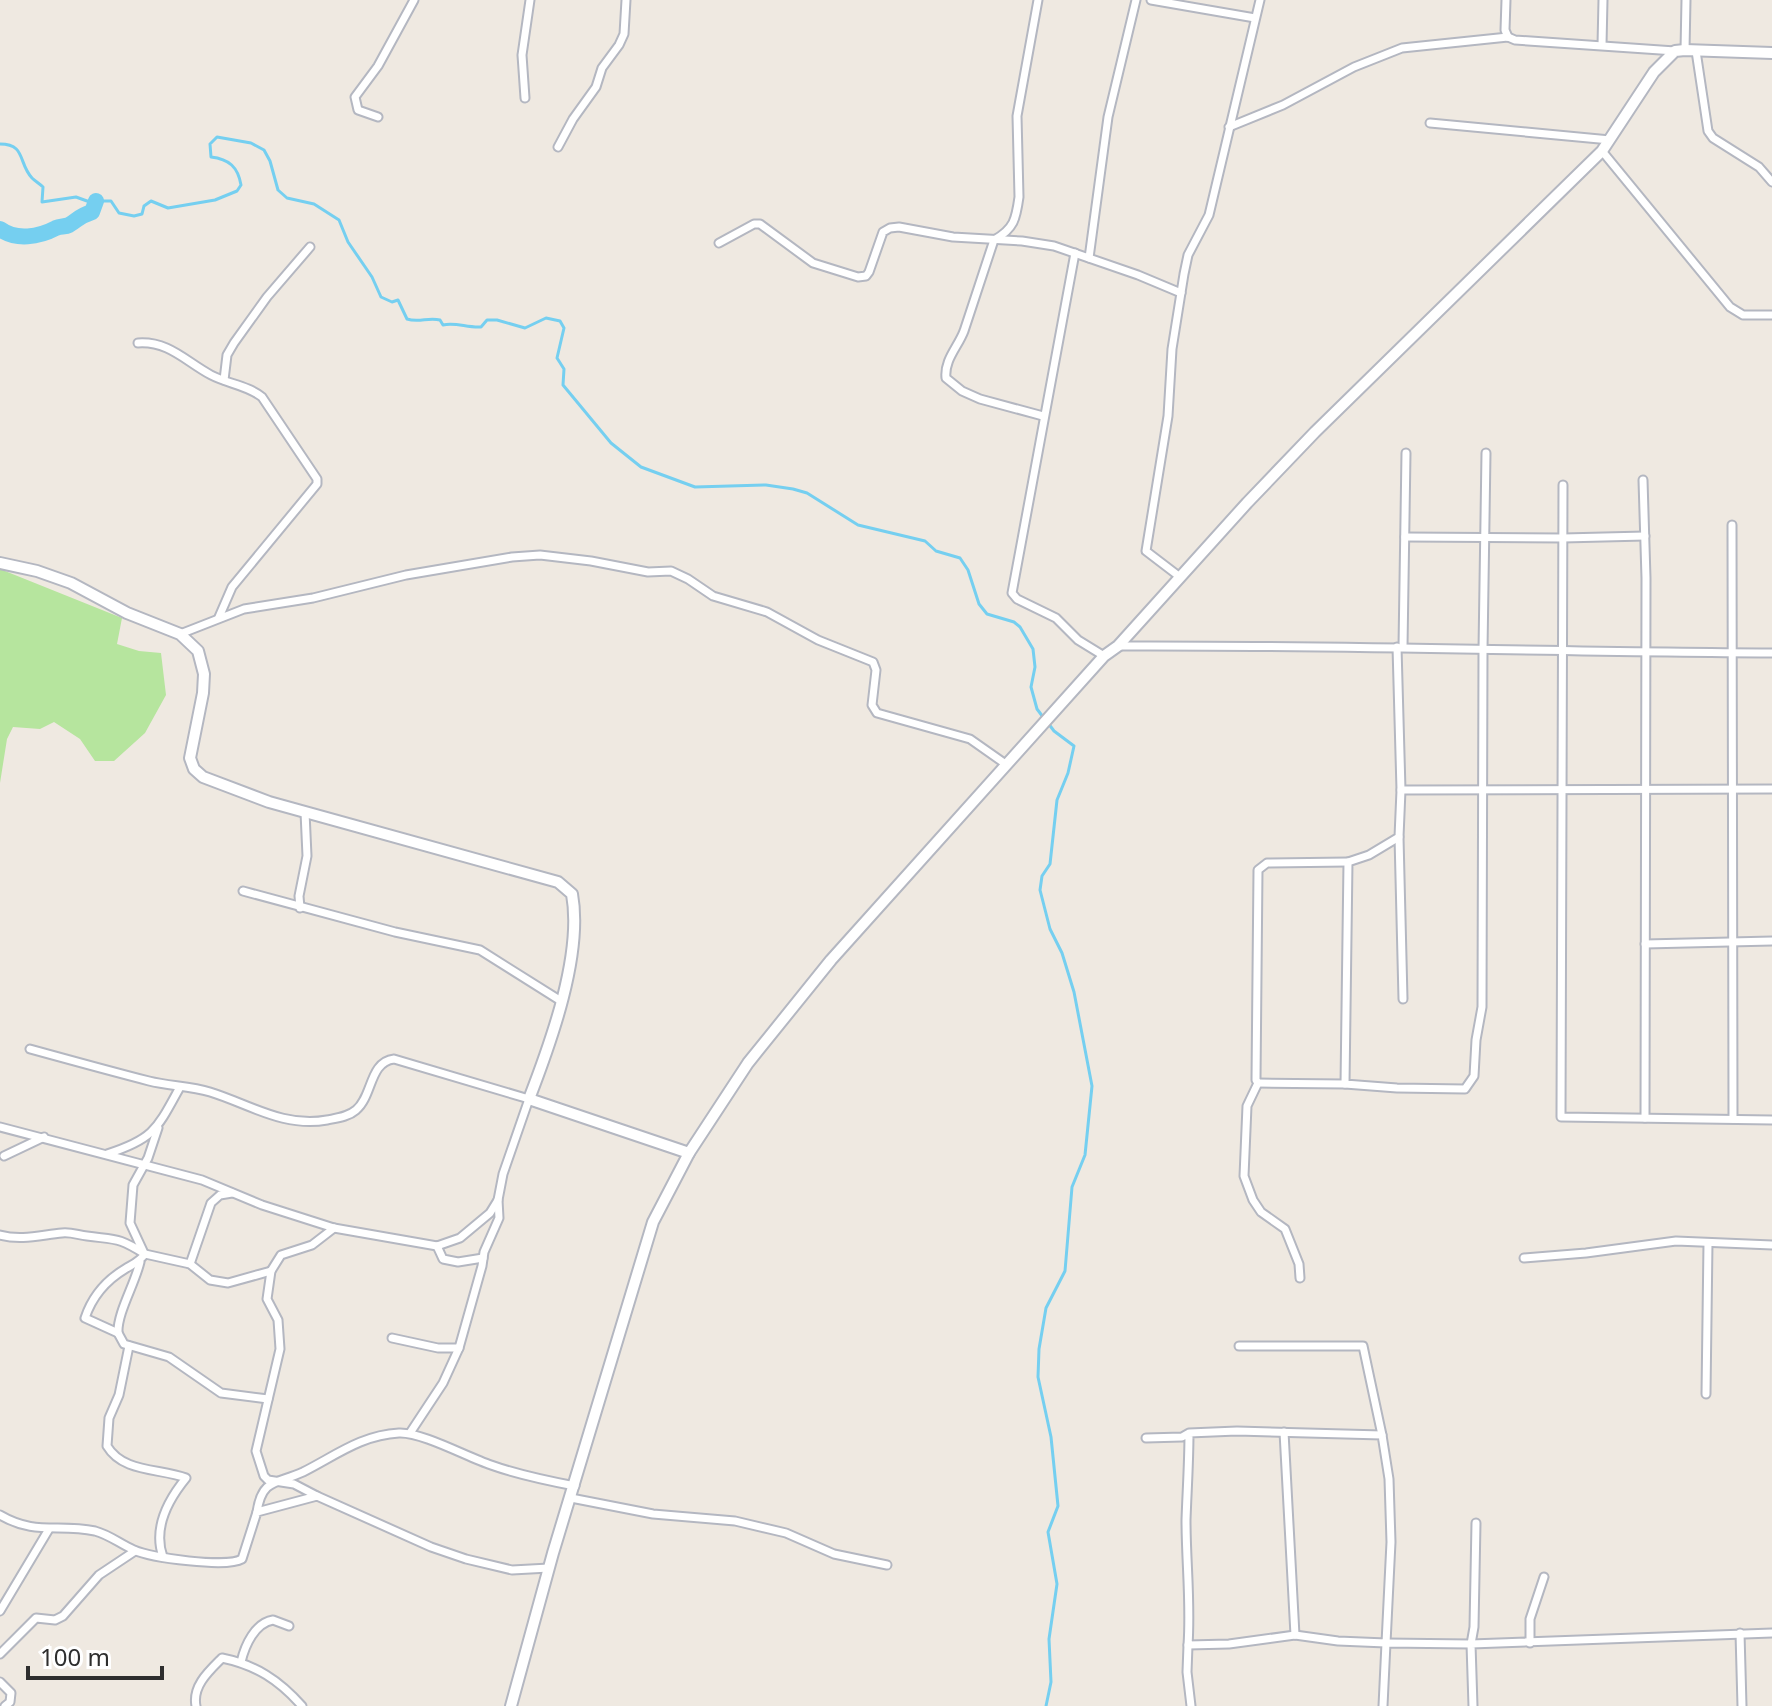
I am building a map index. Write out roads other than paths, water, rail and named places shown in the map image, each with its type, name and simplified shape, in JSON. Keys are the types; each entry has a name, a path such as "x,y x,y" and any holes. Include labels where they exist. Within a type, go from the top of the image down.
{"street":[{"path":"378,117 358,110 355,97 378,66 414,0"},
{"path":"525,98 522,55 530,0"},
{"path":"558,147 596,87 602,68 619,45 624,34 626,0"},
{"path":"1038,0 1017,116 1017,210 1007,233 994,240 963,335 947,364 946,378 962,391 980,399 1043,416"},
{"path":"1089,258 1108,117 1136,0"},
{"path":"1151,0 1255,18"},
{"path":"1180,577 1148,555 1146,548 1162,462 1172,349 1188,255 1209,215 1260,0"},
{"path":"1506,0 1505,30 1508,37"},
{"path":"1602,45 1603,0"},
{"path":"1686,0 1685,51 1708,131 1713,138 1759,167 1772,182"},
{"path":"1229,127 1283,105 1354,67 1402,48 1508,37 1538,42 1685,51 1772,53"},
{"path":"511,1706 653,1222 689,1153 748,1063 831,960 1104,656 1118,646 1247,503 1368,378 1602,151 1654,72 1685,51"},
{"path":"1430,123 1610,140"},
{"path":"1602,151 1730,307 1743,315 1772,315"},
{"path":"719,243 754,224 760,224 813,263 858,277 866,276 869,272 883,232 899,227 953,237 1036,243 1075,253 1181,293"},
{"path":"224,380 227,355 234,343 267,297 310,247"},
{"path":"1075,253 1012,593 1017,599 1056,618 1078,640 1104,656"},
{"path":"138,343 165,345 224,380 251,388 262,397 318,481 232,587 219,617"},
{"path":"1403,999 1399,837 1400,647 1406,453"},
{"path":"1258,1083 1465,1089 1472,1083 1482,1007 1486,453"},
{"path":"1643,480 1646,652 1645,1118"},
{"path":"1563,485 1561,1117 1772,1120"},
{"path":"1732,525 1733,1119"},
{"path":"1405,537 1645,536"},
{"path":"180,634 244,609 313,598 406,575 512,557 564,557 648,572 671,571 713,596 767,612 818,640 873,662 876,670 873,709 970,739 1007,765"},
{"path":"0,563 71,583 127,613 180,634 198,651 204,674 203,693 190,758 194,769 203,777 269,802 558,882 572,894 574,938 561,1001 547,1052 503,1174 498,1200 499,1218 483,1258 459,1348 443,1383 410,1433"},
{"path":"1118,646 1772,653"},
{"path":"1401,790 1772,789"},
{"path":"300,908 299,896 307,856 305,812"},
{"path":"1300,1278 1299,1264 1285,1229 1261,1212 1244,1176 1247,1106 1258,1083 1258,870 1267,863 1348,862 1369,855 1399,837"},
{"path":"1345,1084 1348,862"},
{"path":"243,891 395,932 480,950 561,1001"},
{"path":"1645,944 1772,941"},
{"path":"30,1049 210,1092 275,1117 301,1122 319,1122 354,1113 362,1104 379,1066 385,1060 394,1059 529,1099 689,1153"},
{"path":"144,1254 130,1223 133,1185 180,1087"},
{"path":"0,1127 202,1180 262,1205 334,1228 409,1243 437,1246 460,1238 482,1222 498,1200"},
{"path":"104,1155 139,1142 158,1128"},
{"path":"4,1156 44,1137"},
{"path":"190,1264 211,1203 220,1195 235,1192"},
{"path":"482,1222 495,1229"},
{"path":"334,1228 312,1245 281,1255 271,1271 267,1299 281,1333 256,1451 264,1476 268,1480 294,1484 431,1547 466,1559 512,1570 549,1568"},
{"path":"0,1235 41,1237 66,1232 117,1238 144,1254 190,1264 210,1280 228,1283 271,1271"},
{"path":"1524,1258 1676,1241 1772,1245"},
{"path":"1706,1394 1708,1243"},
{"path":"437,1246 446,1261 483,1258"},
{"path":"144,1254 120,1317 120,1340 129,1346 169,1357 221,1393 268,1399"},
{"path":"118,1333 85,1318 91,1302 105,1284 140,1262"},
{"path":"392,1338 438,1348 459,1348"},
{"path":"129,1346 119,1395 109,1418 107,1446 130,1465 186,1478 170,1501 160,1528 163,1557"},
{"path":"1239,1346 1363,1346 1389,1479 1391,1542 1383,1706"},
{"path":"1284,1432 1295,1635"},
{"path":"0,1515 24,1527 107,1534 135,1551 163,1557 236,1563 242,1559 264,1487 309,1469 355,1443 383,1435 410,1433 496,1467 575,1486"},
{"path":"1146,1438 1182,1437 1189,1433 1382,1435"},
{"path":"1189,1433 1186,1521 1190,1609 1187,1672 1191,1706"},
{"path":"293,1504 294,1484"},
{"path":"257,1512 317,1496"},
{"path":"571,1498 653,1514 735,1521 786,1533 834,1554 887,1565"},
{"path":"1473,1706 1471,1644 1476,1523"},
{"path":"0,1611 49,1529"},
{"path":"0,1654 36,1618 55,1620 63,1616 99,1575 135,1551"},
{"path":"1530,1643 1530,1619 1544,1577"},
{"path":"241,1662 244,1648 261,1625 273,1620 289,1626"},
{"path":"1740,1633 1742,1706"},
{"path":"1188,1645 1229,1644 1295,1635 1338,1641 1471,1644 1772,1633"},
{"path":"196,1706 195,1698 201,1680 222,1658 253,1665 277,1681 302,1706"},
{"path":"0,1682 11,1693 10,1702 5,1706"}],"waterway":[{"path":"0,144 18,151 32,178 43,187 42,202 76,197 87,201 111,201 119,213 134,216 142,214 144,206 151,201 168,208 215,200 237,191 241,185 235,169 228,162 211,157 210,144 217,137 251,143 264,150 278,190 287,198 314,204 339,220 348,242 372,277 381,297 392,302 398,300 407,319 436,319 443,325 476,327 481,327 487,320 497,320 525,328 546,318 560,321 564,328 557,358 564,369 563,385 611,443 641,467 695,487 766,485 793,489 807,493 858,525 925,541 936,551 960,558 968,570 979,604 987,614 1014,622 1033,649 1035,667 1031,687 1037,709 1043,717"},
{"path":"0,229 20,236 42,234 69,225 92,212 96,201"},
{"path":"1046,1706 1051,1682 1049,1639 1057,1584 1048,1532 1058,1506 1051,1437 1038,1377 1039,1349 1046,1308 1065,1271 1072,1187 1085,1155 1092,1086 1074,992 1062,953 1050,929 1040,890 1042,876 1050,864 1057,800 1074,746 1048,723"}]}
